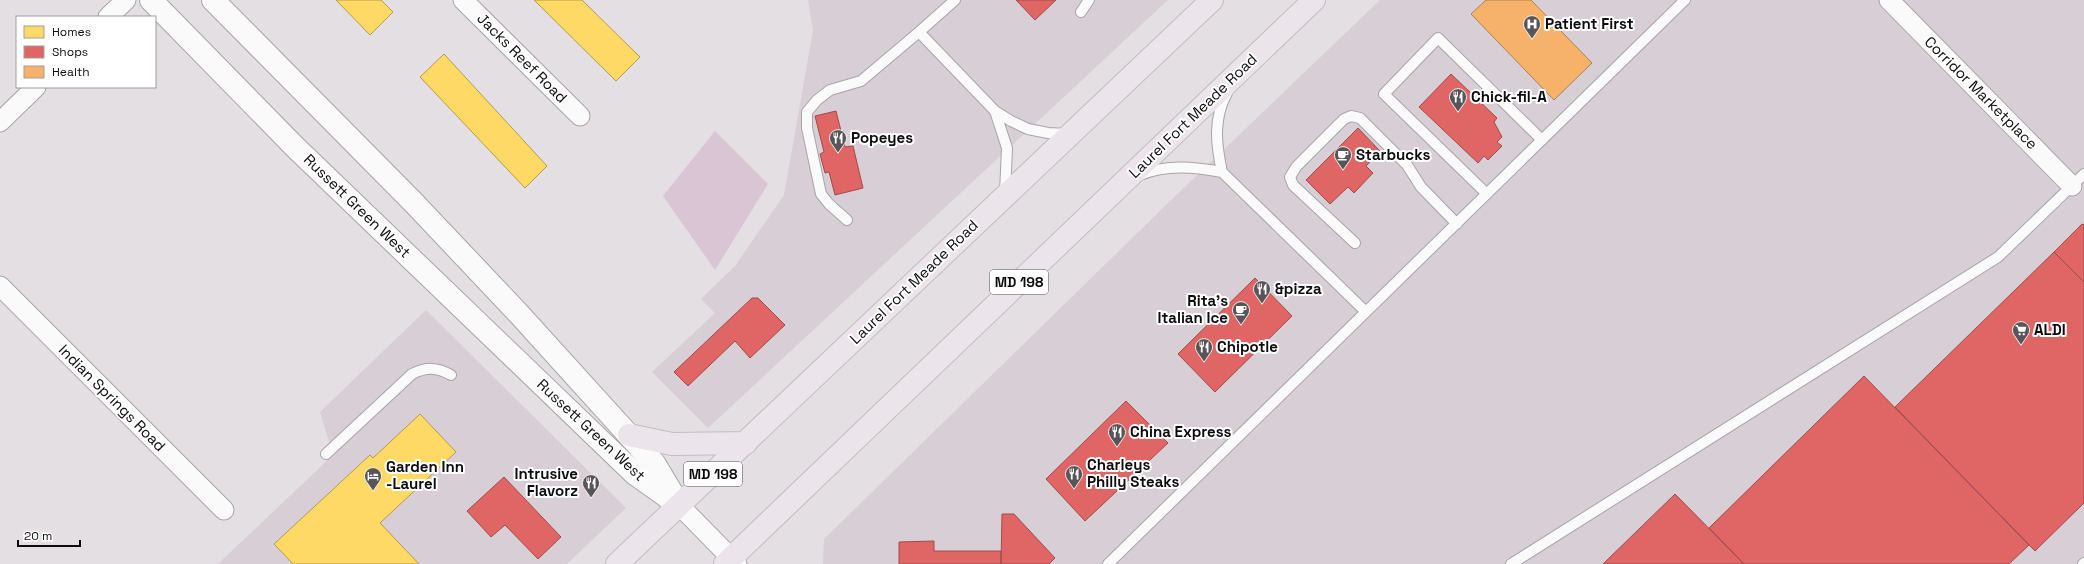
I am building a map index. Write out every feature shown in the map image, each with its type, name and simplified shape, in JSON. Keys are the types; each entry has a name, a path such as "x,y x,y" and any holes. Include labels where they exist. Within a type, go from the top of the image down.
{"main road":[{"name":"Laurel Fort Meade Road","path":"617,564 680,506 1212,0"},
{"name":"Laurel Fort Meade Road","path":"731,562 1237,72 1314,0"},
{"path":"629,436 672,444 746,443"}],"street":[{"path":"109,16 126,0"},
{"name":"Russett Green West","path":"151,0 295,146 635,474 680,506"},
{"name":"Russett Green West","path":"213,0 414,203 519,314 654,463 680,506"},
{"name":"Jacks Reef Road","path":"463,0 580,116"},
{"name":"Corridor Marketplace","path":"1889,0 2078,180"},
{"path":"0,122 35,88"},
{"name":"Indian Springs Road","path":"0,286 224,510"},
{"path":"680,506 731,562"}],"lane":[{"path":"847,220 829,204 821,194 807,128 807,112 817,100 830,90 861,81 955,0"},
{"path":"1081,12 1089,0"},
{"path":"1108,564 1542,140 1680,2"},
{"path":"919,32 995,111 1028,129 1048,133 1072,134"},
{"path":"1487,194 1384,94 1438,38 1542,140"},
{"path":"1237,72 1219,108 1216,146 1222,172 1366,312"},
{"path":"995,111 1007,148 1005,197"},
{"path":"1355,243 1293,185 1290,177 1296,167 1344,119 1351,116 1360,118 1407,166 1421,187 1456,224"},
{"path":"1125,181 1156,168 1196,167 1222,172"},
{"path":"1511,564 1998,258 2078,180"},
{"path":"326,454 412,374 430,368 444,371 451,375"}],"shaded area":[{"path":"808,0 1168,0 708,428 652,372 715,313 701,299 735,266 784,195 813,31"},
{"path":"1380,0 2084,0 2084,564 823,564 824,539 1168,203"},
{"path":"715,131 768,184 715,270 663,196"},
{"path":"426,310 626,508 567,564 218,564 333,455 320,412"}],"building: Homes":[{"path":"336,0 381,0 393,12 370,35"},
{"path":"534,0 582,0 640,57 616,81"},
{"path":"444,54 547,166 525,188 420,77"},
{"name":"Garden Inn -Laurel","path":"420,414 456,452 380,523 419,564 293,564 274,544 370,455 373,458"}],"building: Shops":[{"path":"1016,0 1056,0 1035,20"},
{"name":"Chick-fil-A","path":"1451,74 1497,118 1494,122 1502,137 1497,142 1502,146 1488,160 1484,156 1478,163 1419,107"},
{"name":"Popeyes","path":"836,111 845,147 853,146 863,188 835,195 829,172 825,173 820,154 824,152 815,116"},
{"name":"Starbucks","path":"1358,128 1380,151 1366,166 1373,173 1354,193 1348,187 1330,204 1306,180"},
{"path":"2082,224 2084,225 2084,282 2054,252"},
{"name":"ALDI","path":"2054,252 2084,282 2084,503 2035,551 1895,407"},
{"path":"1255,278 1292,316 1215,392 1178,354"},
{"path":"752,298 758,298 785,325 750,358 735,341 688,386 674,372"},
{"path":"1864,376 2029,545 2009,564 1744,564 1709,528"},
{"path":"1126,401 1168,443 1085,521 1046,479"},
{"path":"504,477 561,537 538,559 505,525 491,537 467,511"},
{"path":"1675,494 1744,564 1603,564"},
{"path":"1002,514 1014,514 1055,558 1049,564 1001,564"},
{"path":"934,541 934,551 1001,551 1001,564 899,564 899,542"}],"building: Health":[{"name":"Patient First","path":"1486,0 1531,0 1592,63 1554,100 1471,14"}],"place":[{"name":"Patient First","path":"1532,39"},
{"name":"Chick-fil-A","path":"1458,112"},
{"name":"Popeyes","path":"838,153"},
{"name":"Starbucks","path":"1343,170"},
{"name":"&pizza","path":"1262,304"},
{"name":"Rita's Italian Ice","path":"1241,325"},
{"name":"ALDI","path":"2021,345"},
{"name":"Chipotle","path":"1204,362"},
{"name":"China Express","path":"1117,447"},
{"name":"Charleys Philly Steaks","path":"1074,489"},
{"name":"Garden Inn -Laurel","path":"373,491"},
{"name":"Intrusive Flavorz","path":"591,498"}]}
